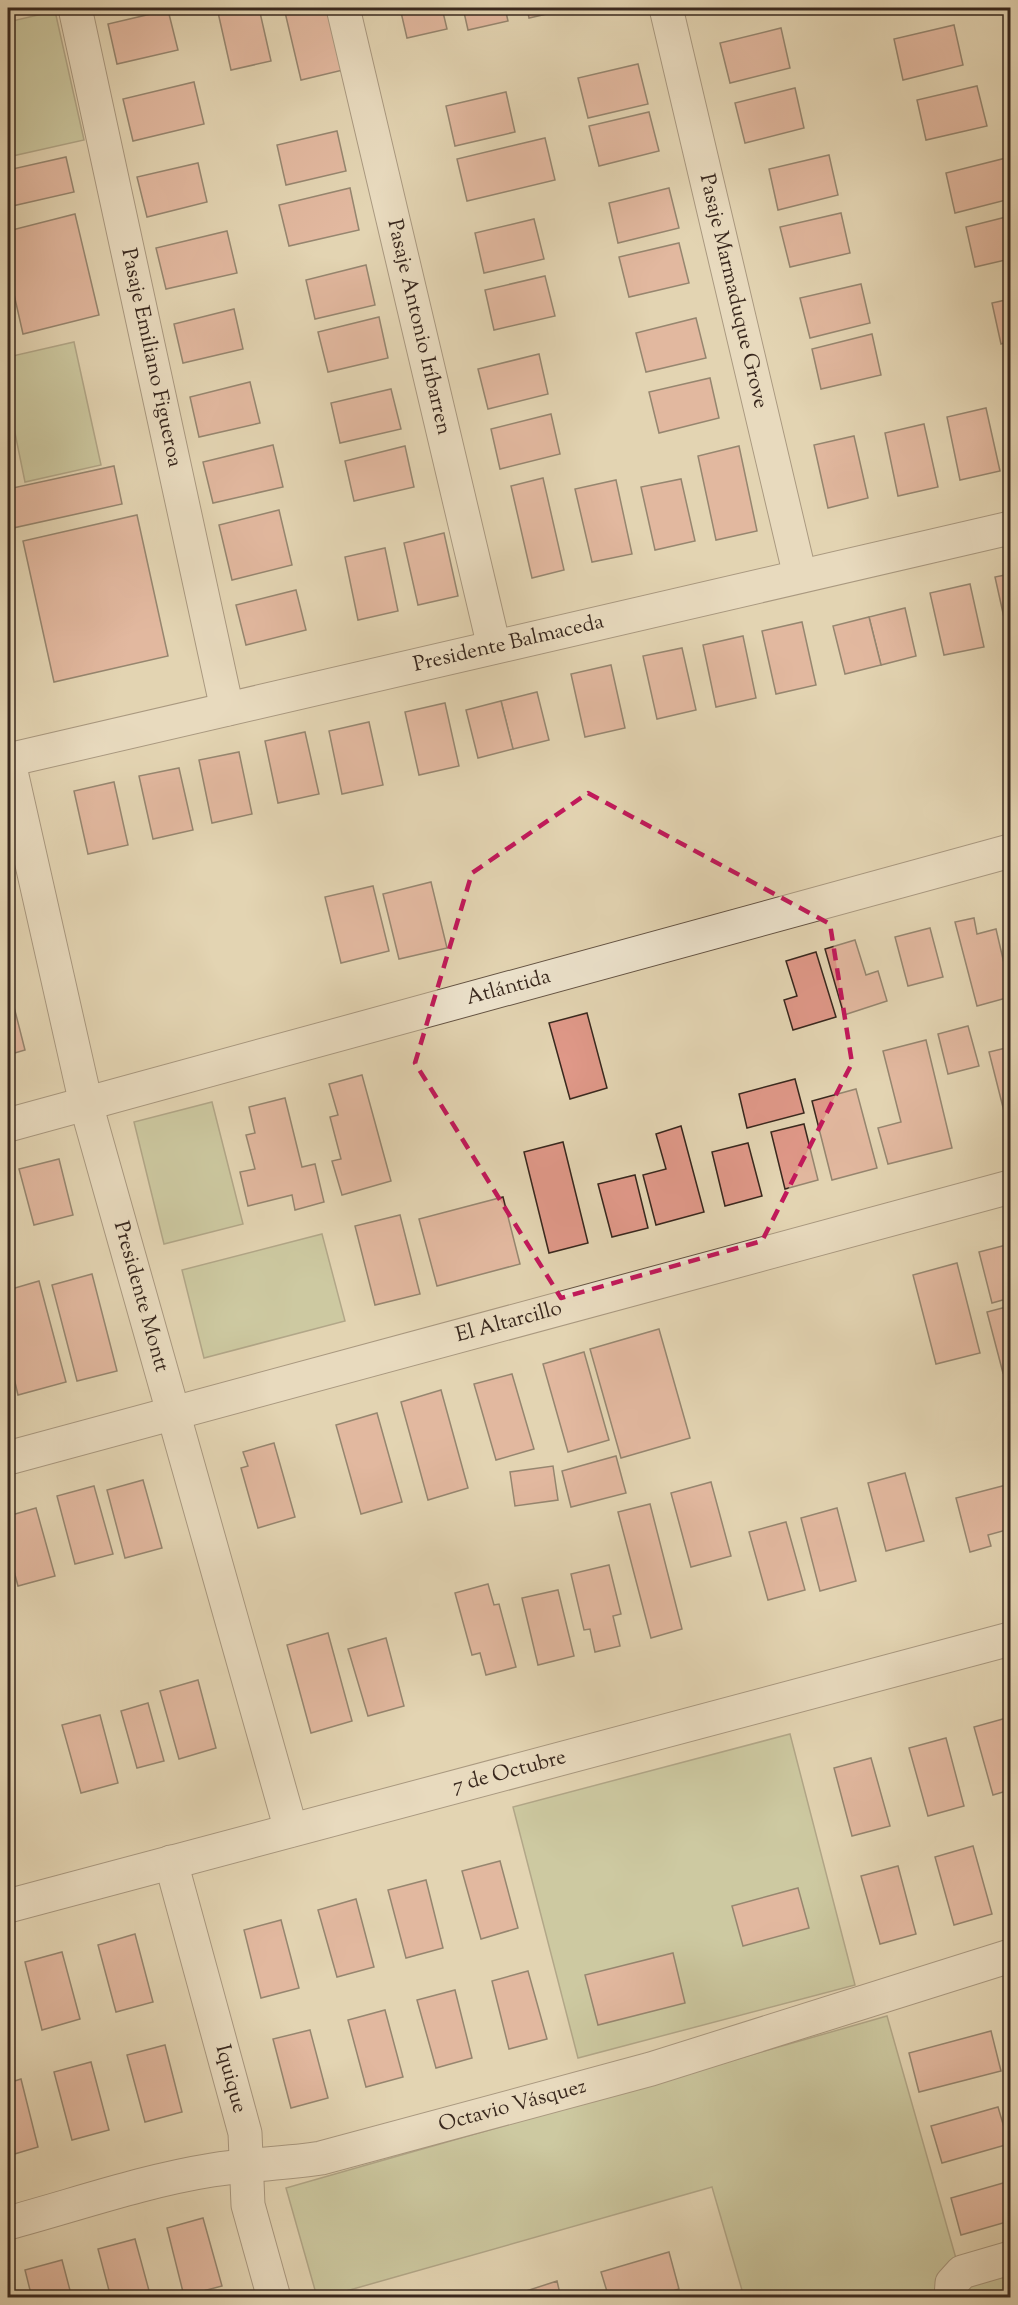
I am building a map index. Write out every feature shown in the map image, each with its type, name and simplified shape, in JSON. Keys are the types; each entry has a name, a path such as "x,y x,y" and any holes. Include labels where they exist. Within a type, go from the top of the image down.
{"street":[{"name":"Pasaje Emiliano Figueroa","path":"75,8 227,709"},
{"name":"Pasaje Antonio Iríbarren","path":"343,8 495,647"},
{"name":"Pasaje Marmaduque Grove","path":"666,8 800,576"},
{"name":"Presidente Balmaceda","path":"8,759 1011,528"},
{"name":"Presidente Montt","path":"8,759 86,1104 291,1830"},
{"name":"Atlántida","path":"8,1125 1011,851"},
{"name":"El Altarcillo","path":"8,1458 1011,1187"},
{"name":"7 de Octubre","path":"8,1906 1011,1639"},
{"name":"Iquique","path":"171,1862 245,2133 248,2205 274,2298"},
{"name":"Octavio Vásquez","path":"8,2223 177,2177 321,2157 651,2069 1011,1956"},
{"path":"951,2298 952,2283 962,2272 1011,2258"}],"highlighted area":[{"path":"588,793 830,924 852,1063 762,1241 561,1298 415,1063 472,873"}],"green space":[{"path":"55,11 84,140 8,157 8,22"},
{"path":"74,342 101,465 25,482 8,399 8,357"},
{"path":"212,1102 243,1224 164,1244 134,1122"},
{"path":"322,1234 345,1321 204,1358 182,1270"},
{"path":"790,1734 855,1985 578,2058 513,1807"},
{"path":"887,2016 961,2276 1010,2263 1010,2297 744,2297 712,2187 325,2297 317,2297 286,2188"}],"building":[{"path":"217,8 259,8 271,61 231,70"},
{"path":"284,8 328,8 343,70 301,80"},
{"path":"400,8 442,8 447,29 407,38"},
{"path":"463,8 505,8 508,21 468,30"},
{"path":"527,8 569,8 569,9 529,18"},
{"path":"168,10 178,50 117,64 108,24"},
{"path":"954,25 963,65 903,80 894,39"},
{"path":"781,28 790,68 730,83 720,43"},
{"path":"638,64 648,104 588,118 578,78"},
{"path":"194,82 204,124 133,141 123,99"},
{"path":"977,86 987,126 926,140 917,100"},
{"path":"795,88 804,128 745,143 735,103"},
{"path":"506,92 515,132 455,146 446,106"},
{"path":"649,112 659,151 599,166 589,126"},
{"path":"337,131 346,171 286,185 277,145"},
{"path":"545,138 555,180 467,201 457,159"},
{"path":"829,155 838,195 778,210 769,169"},
{"path":"66,157 74,192 8,207 8,170"},
{"path":"1006,158 1010,177 1010,199 955,213 946,173"},
{"path":"198,163 207,202 147,217 137,177"},
{"path":"350,188 359,230 289,246 279,205"},
{"path":"669,188 679,228 618,243 609,203"},
{"path":"841,213 850,253 790,267 780,227"},
{"path":"75,214 99,315 23,334 8,268 8,231"},
{"path":"1010,216 1010,259 975,267 966,227"},
{"path":"534,219 544,259 484,273 475,233"},
{"path":"227,231 237,273 166,289 156,248"},
{"path":"679,243 689,283 629,297 619,257"},
{"path":"366,265 375,305 315,319 306,280"},
{"path":"545,276 555,316 494,330 485,290"},
{"path":"861,284 870,323 810,338 800,298"},
{"path":"1010,299 1010,341 1001,344 992,303"},
{"path":"234,309 243,349 183,363 174,324"},
{"path":"379,317 388,358 328,372 318,332"},
{"path":"696,318 706,358 646,372 636,333"},
{"path":"872,334 881,375 821,389 812,349"},
{"path":"539,354 548,394 488,409 478,369"},
{"path":"710,378 719,418 659,433 649,392"},
{"path":"250,382 260,423 199,437 190,397"},
{"path":"391,389 401,429 340,443 331,403"},
{"path":"986,408 1000,471 960,480 947,417"},
{"path":"551,414 560,454 500,469 491,429"},
{"path":"924,424 938,487 898,496 885,433"},
{"path":"854,436 868,498 828,508 814,445"},
{"path":"273,445 283,487 213,503 203,462"},
{"path":"405,446 414,487 354,501 345,461"},
{"path":"739,446 757,531 716,540 698,456"},
{"path":"114,466 122,504 13,528 8,505 8,489"},
{"path":"543,478 564,570 532,578 511,486"},
{"path":"681,479 695,541 655,550 641,487"},
{"path":"616,480 632,554 592,562 575,489"},
{"path":"279,510 292,565 232,580 219,525"},
{"path":"137,515 168,656 54,682 23,541"},
{"path":"444,533 458,596 418,605 404,543"},
{"path":"385,548 398,611 358,620 345,557"},
{"path":"1010,574 1010,640 1009,640 995,577"},
{"path":"970,584 984,647 944,655 930,593"},
{"path":"296,590 306,630 246,645 236,605"},
{"path":"905,608 916,656 881,665 869,617"},
{"path":"869,617 881,665 845,674 833,626"},
{"path":"802,622 816,685 776,694 762,631"},
{"path":"743,636 756,698 716,707 703,645"},
{"path":"682,648 696,710 657,719 643,656"},
{"path":"611,665 625,728 585,737 571,674"},
{"path":"537,692 549,740 513,749 501,701"},
{"path":"501,701 513,749 478,758 466,710"},
{"path":"445,703 459,766 419,775 405,712"},
{"path":"369,722 383,785 342,794 329,731"},
{"path":"305,732 319,794 278,803 265,741"},
{"path":"239,752 252,814 212,823 199,760"},
{"path":"179,768 193,830 153,839 139,776"},
{"path":"114,782 128,845 88,854 74,791"},
{"path":"431,882 447,948 399,959 383,894"},
{"path":"373,886 389,951 341,963 325,897"},
{"path":"1010,898 1010,916 1006,899"},
{"path":"974,918 977,934 996,929 1010,989 1010,997 977,1006 955,922"},
{"path":"930,928 943,977 908,986 895,937"},
{"path":"855,940 866,975 878,971 887,1001 844,1015 825,949"},
{"path":"816,952 836,1017 793,1030 784,1000 797,996 786,961"},
{"path":"12,999 25,1050 8,1055 8,1001"},
{"path":"587,1013 607,1088 570,1099 549,1023"},
{"path":"968,1026 979,1066 948,1074 938,1034"},
{"path":"926,1040 952,1148 888,1164 878,1128 901,1122 883,1051"},
{"path":"1010,1047 1010,1135 989,1052"},
{"path":"362,1075 391,1181 342,1195 332,1161 341,1159 330,1117 338,1115 329,1084"},
{"path":"795,1079 804,1113 747,1128 739,1094"},
{"path":"856,1089 877,1168 832,1180 812,1101"},
{"path":"285,1098 302,1167 315,1164 324,1202 295,1210 292,1195 248,1206 240,1172 255,1169 246,1135 255,1133 249,1107"},
{"path":"804,1124 818,1180 785,1189 771,1132"},
{"path":"681,1126 704,1212 656,1225 643,1175 666,1169 656,1134"},
{"path":"563,1142 588,1243 549,1253 524,1152"},
{"path":"748,1143 762,1196 725,1206 712,1152"},
{"path":"59,1159 73,1215 34,1225 19,1169"},
{"path":"635,1175 648,1228 612,1237 598,1184"},
{"path":"503,1197 520,1264 437,1286 419,1219"},
{"path":"400,1215 420,1294 375,1305 355,1226"},
{"path":"1010,1244 1010,1298 992,1303 979,1252"},
{"path":"957,1263 980,1353 936,1364 913,1275"},
{"path":"92,1274 117,1371 77,1381 52,1285"},
{"path":"39,1281 66,1382 18,1395 8,1353 8,1290"},
{"path":"1010,1306 1010,1371 1003,1373 987,1312"},
{"path":"659,1329 690,1438 621,1458 590,1349"},
{"path":"584,1352 609,1440 568,1452 543,1364"},
{"path":"8,1370 14,1396 8,1398"},
{"path":"512,1374 534,1449 496,1460 474,1384"},
{"path":"441,1390 468,1488 428,1500 401,1402"},
{"path":"377,1413 402,1502 361,1514 336,1425"},
{"path":"274,1443 295,1517 258,1528 241,1468 248,1466 243,1452"},
{"path":"616,1456 626,1493 571,1507 562,1471"},
{"path":"553,1466 558,1500 515,1506 510,1472"},
{"path":"905,1473 924,1541 886,1551 868,1483"},
{"path":"143,1480 162,1548 125,1558 107,1490"},
{"path":"711,1482 731,1556 691,1567 671,1493"},
{"path":"1010,1484 1010,1529 988,1535 991,1546 970,1552 956,1498"},
{"path":"94,1486 113,1554 75,1564 57,1496"},
{"path":"650,1504 682,1629 651,1638 618,1512"},
{"path":"36,1508 55,1576 18,1586 8,1549 8,1516"},
{"path":"837,1508 856,1581 820,1591 801,1518"},
{"path":"786,1522 805,1590 768,1600 749,1532"},
{"path":"609,1565 621,1614 613,1616 620,1646 595,1652 590,1629 584,1630 571,1574"},
{"path":"488,1584 494,1605 499,1604 516,1667 486,1675 480,1653 472,1655 455,1593"},
{"path":"558,1590 574,1656 538,1665 522,1598"},
{"path":"328,1633 352,1721 311,1733 287,1645"},
{"path":"386,1638 404,1706 368,1716 348,1649"},
{"path":"198,1680 216,1748 179,1759 160,1691"},
{"path":"148,1703 164,1761 137,1768 121,1711"},
{"path":"100,1715 118,1783 81,1793 62,1725"},
{"path":"1010,1717 1010,1790 993,1795 974,1727"},
{"path":"946,1738 964,1806 928,1816 909,1748"},
{"path":"871,1758 890,1826 852,1836 834,1768"},
{"path":"1010,1838 1010,1857 1005,1839"},
{"path":"973,1846 992,1914 954,1925 935,1857"},
{"path":"500,1861 518,1928 481,1939 462,1871"},
{"path":"898,1866 916,1934 880,1944 861,1876"},
{"path":"426,1880 443,1948 406,1958 388,1890"},
{"path":"798,1888 809,1928 743,1946 732,1906"},
{"path":"356,1899 374,1967 337,1977 318,1910"},
{"path":"281,1920 299,1988 261,1998 244,1930"},
{"path":"135,1934 153,2002 116,2012 98,1945"},
{"path":"62,1952 80,2019 42,2030 25,1962"},
{"path":"673,1953 685,2003 598,2025 585,1975"},
{"path":"528,1971 547,2039 509,2049 492,1981"},
{"path":"455,1990 472,2058 436,2068 417,2000"},
{"path":"385,2010 403,2077 366,2087 348,2020"},
{"path":"310,2030 328,2098 291,2108 273,2039"},
{"path":"991,2031 1001,2071 919,2092 909,2053"},
{"path":"165,2045 182,2112 145,2122 127,2055"},
{"path":"91,2062 109,2130 72,2140 54,2072"},
{"path":"21,2079 38,2147 8,2156 8,2083"},
{"path":"998,2107 1009,2144 942,2163 931,2126"},
{"path":"1010,2181 1010,2221 961,2235 951,2198"},
{"path":"203,2218 222,2286 184,2296 167,2228"},
{"path":"135,2239 151,2298 111,2298 98,2249"},
{"path":"669,2252 679,2289 651,2298 609,2298 601,2272"},
{"path":"62,2260 72,2298 32,2298 25,2270"},
{"path":"557,2281 561,2298 521,2298 520,2293"}]}
